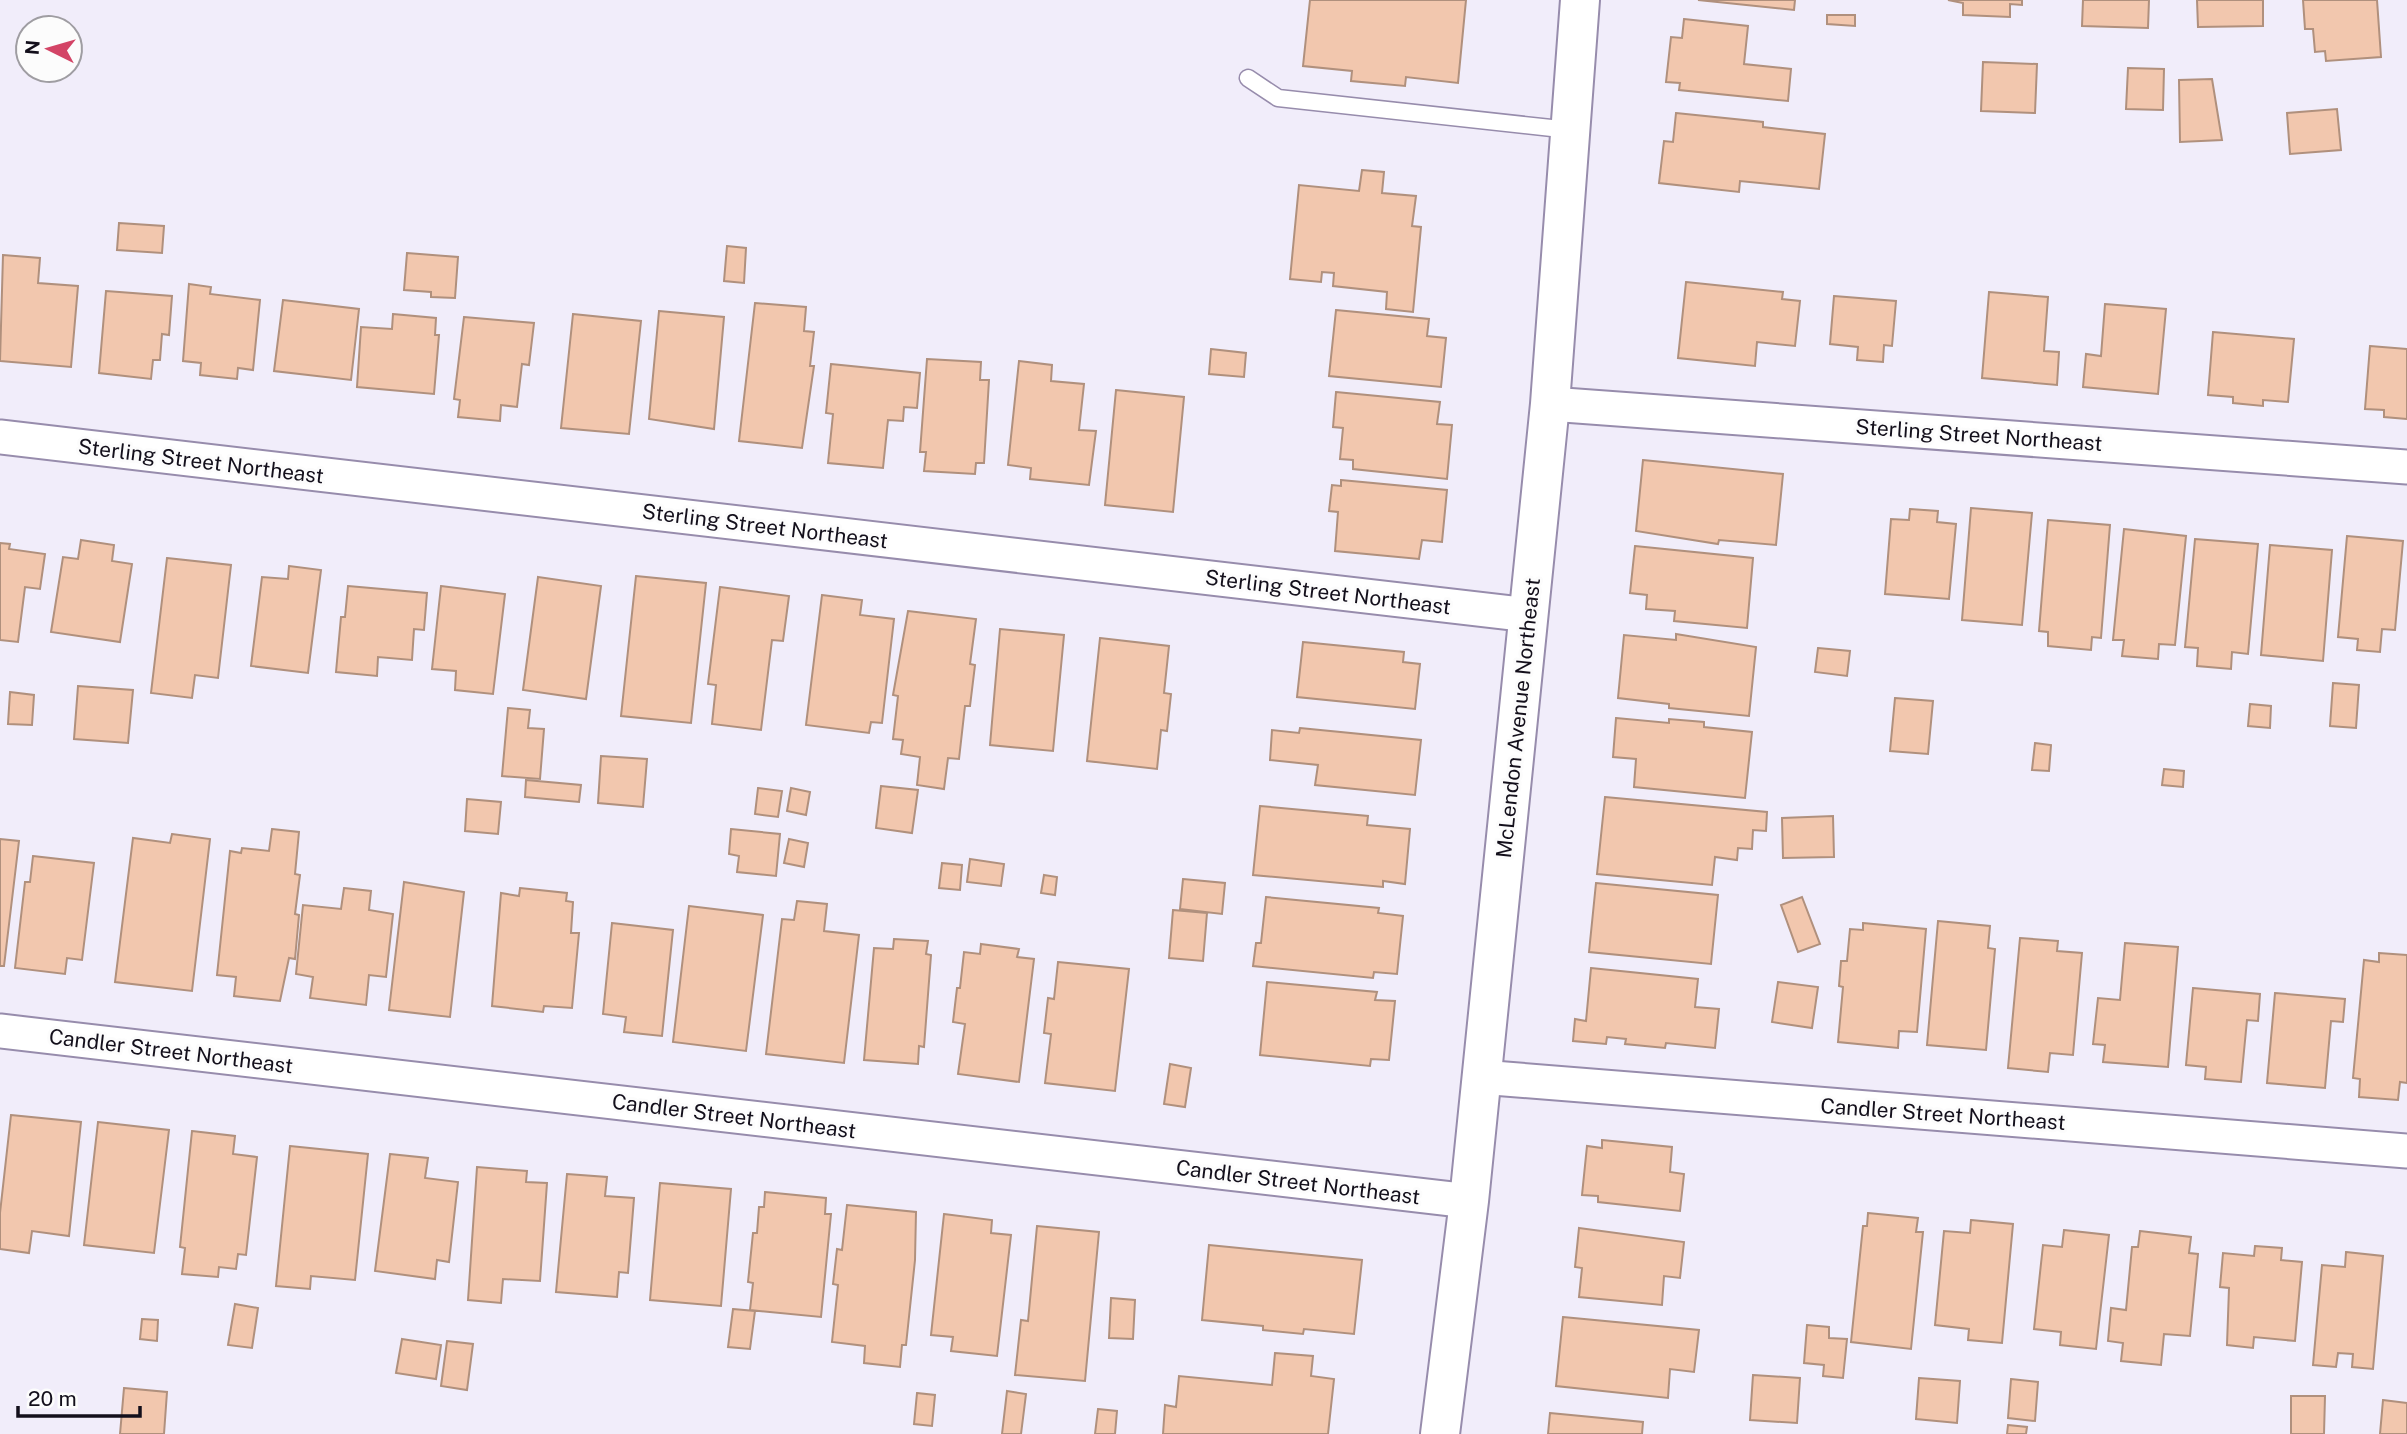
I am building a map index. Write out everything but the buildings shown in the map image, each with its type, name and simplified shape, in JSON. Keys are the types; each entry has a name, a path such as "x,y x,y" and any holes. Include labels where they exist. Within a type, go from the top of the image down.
{"street":[{"name":"McLendon Avenue Northeast","path":"1440,1434 1469,1201 1550,404 1580,0"},
{"name":"Sterling Street Northeast","path":"1550,404 2407,467"},
{"name":"Sterling Street Northeast","path":"0,438 1529,615"},
{"name":"Candler Street Northeast","path":"0,1031 1469,1201"},
{"name":"Candler Street Northeast","path":"1480,1077 2407,1151"}],"lane":[{"path":"1248,78 1278,98 1570,130"}]}
